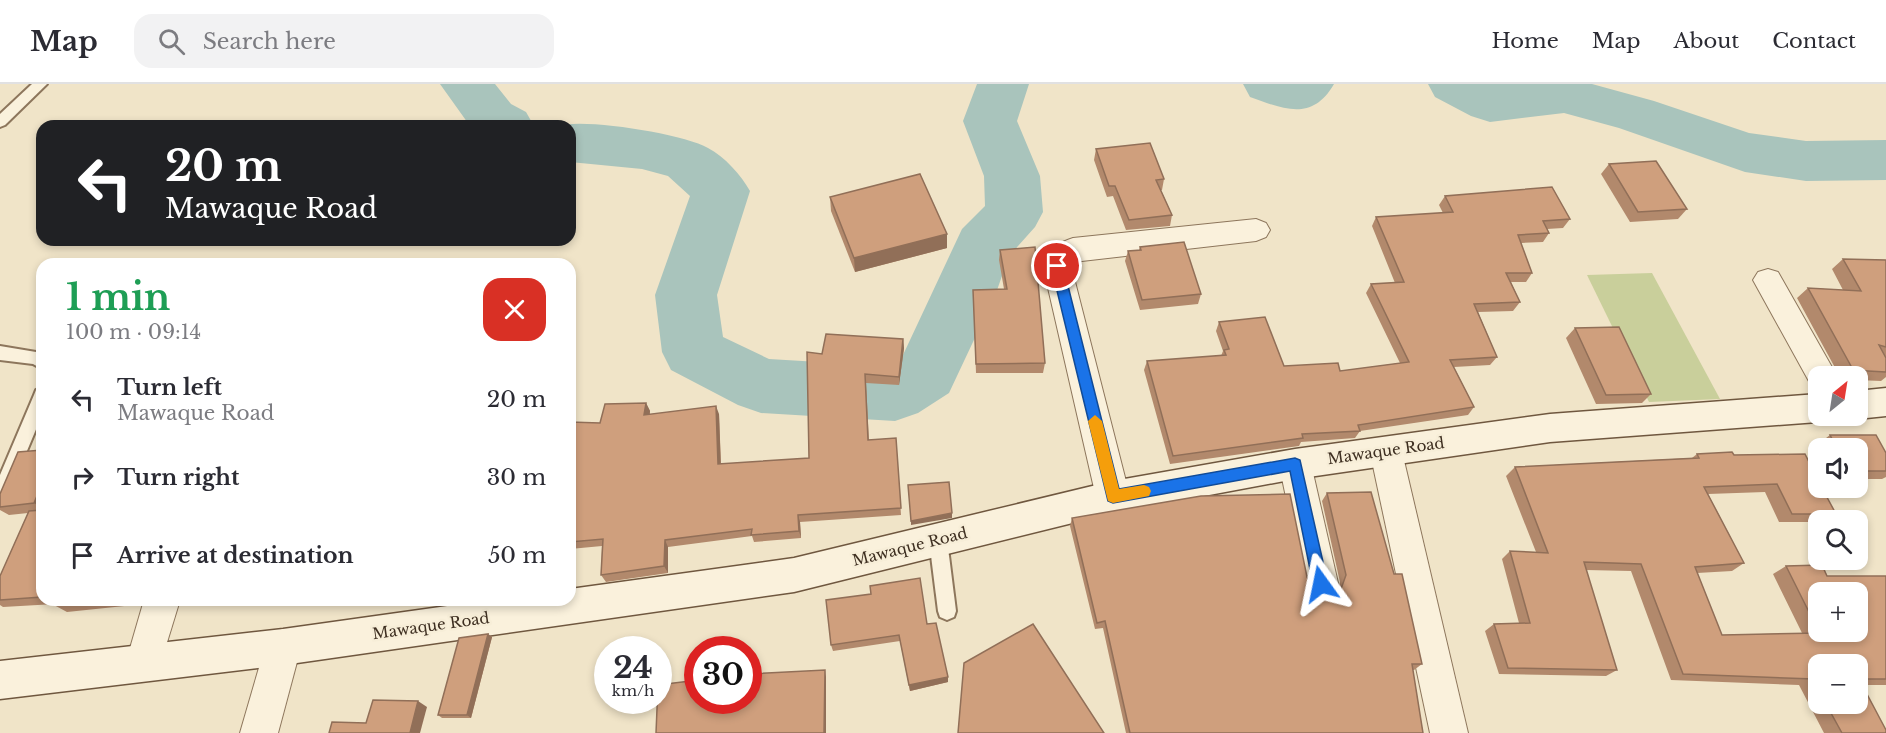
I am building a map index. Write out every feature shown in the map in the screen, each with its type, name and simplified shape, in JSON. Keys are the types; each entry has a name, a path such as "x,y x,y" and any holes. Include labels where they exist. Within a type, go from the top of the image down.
{"main road":[{"path":"1868,404 1886,402"},
{"name":"Mawaque Road","path":"576,606 794,575 1113,497 1295,464 1550,428 1808,409"},
{"name":"Mawaque Road","path":"0,680 283,647 574,606"}],"street":[{"path":"1113,497 1057,266 1061,255 1072,249 1256,230"},
{"path":"1768,280 1816,366"},
{"path":"1386,452 1449,733"},
{"path":"1295,464 1321,584"},
{"path":"144,662 160,606"},
{"path":"259,733 283,647"}],"lane":[{"path":"0,122 40,84"},
{"path":"0,353 36,358"},
{"path":"0,496 36,409"},
{"path":"938,540 947,611"}],"green space":[{"path":"1652,273 1720,399 1649,402 1587,275"}],"building":[{"path":"1150,143 1164,179 1156,180 1172,215 1129,220 1115,186 1109,186 1096,149"},
{"path":"1656,161 1687,209 1638,212 1609,164"},
{"path":"920,174 947,234 854,258 830,197"},
{"path":"1552,187 1570,219 1543,221 1549,233 1518,235 1532,273 1506,273 1520,302 1474,304 1497,357 1450,360 1474,407 1358,425 1360,431 1302,434 1303,438 1173,456 1147,361 1226,355 1224,350 1229,349 1219,322 1265,317 1284,366 1338,363 1340,371 1409,362 1371,284 1404,282 1376,217 1453,212 1445,196"},
{"path":"1184,242 1201,294 1142,300 1128,251 1141,250 1140,247"},
{"path":"1035,247 1045,363 976,364 973,290 1007,289 1000,250"},
{"path":"1843,259 1886,260 1886,347 1879,345 1886,358 1886,372 1868,371 1868,366 1851,366 1808,288 1861,291"},
{"path":"1619,327 1651,394 1606,395 1575,328"},
{"path":"826,334 903,339 899,377 865,374 868,440 896,438 901,508 798,515 799,531 751,535 752,529 665,540 664,566 601,575 603,539 576,541 576,422 600,423 605,404 646,403 644,415 716,406 718,464 809,458 807,352 822,354"},
{"path":"1830,435 1876,435 1886,453 1886,471 1868,471 1868,438 1832,438"},
{"path":"36,450 36,498 34,503 0,507 0,494 18,452"},
{"path":"1732,452 1734,455 1805,454 1808,460 1808,498 1827,498 1834,510 1808,510 1808,514 1792,514 1777,484 1704,487 1744,563 1695,567 1722,635 1808,633 1808,642 1868,642 1868,582 1808,582 1808,610 1786,566 1808,565 1808,570 1824,570 1827,576 1886,576 1886,679 1868,679 1868,654 1808,654 1808,679 1683,674 1641,564 1584,562 1617,670 1508,668 1494,624 1530,623 1510,551 1548,553 1515,467 1699,458 1697,454"},
{"path":"949,482 952,513 911,521 908,485"},
{"path":"1371,492 1394,574 1402,574 1422,664 1412,664 1423,733 1130,733 1105,621 1097,623 1072,518 1201,496 1290,494 1307,577 1314,590 1328,594 1341,589 1346,575 1327,493"},
{"path":"36,510 36,597 0,600 0,576 29,511"},
{"path":"920,578 927,624 936,623 948,677 909,685 899,635 831,645 826,600 871,594 870,586"},
{"path":"1033,624 1104,733 958,733 964,663"},
{"path":"488,634 467,715 438,715 459,638"},
{"path":"825,670 824,733 656,733 657,714 672,714 672,683 684,682 684,714 762,714 762,673"},
{"path":"1868,696 1886,733 1842,733 1832,714 1868,714"},
{"path":"373,700 418,701 410,733 329,733 332,722 366,723"}],"waterway":[{"path":"466,84 492,117 497,120"},
{"path":"576,143 642,149 688,162 721,191 686,295 694,352 761,386 895,394 926,374 965,293 983,245 1014,212 1012,176 990,121 1003,84"},
{"path":"1269,84 1294,93 1308,84"},
{"path":"1454,84 1490,103 1564,95 1635,114 1745,152 1806,161 1886,160"}],"slow traffic":[{"path":"1095,421 1113,497 1144,491"}],"route":[{"path":"1057,266 1113,497 1295,464 1321,584"}]}
